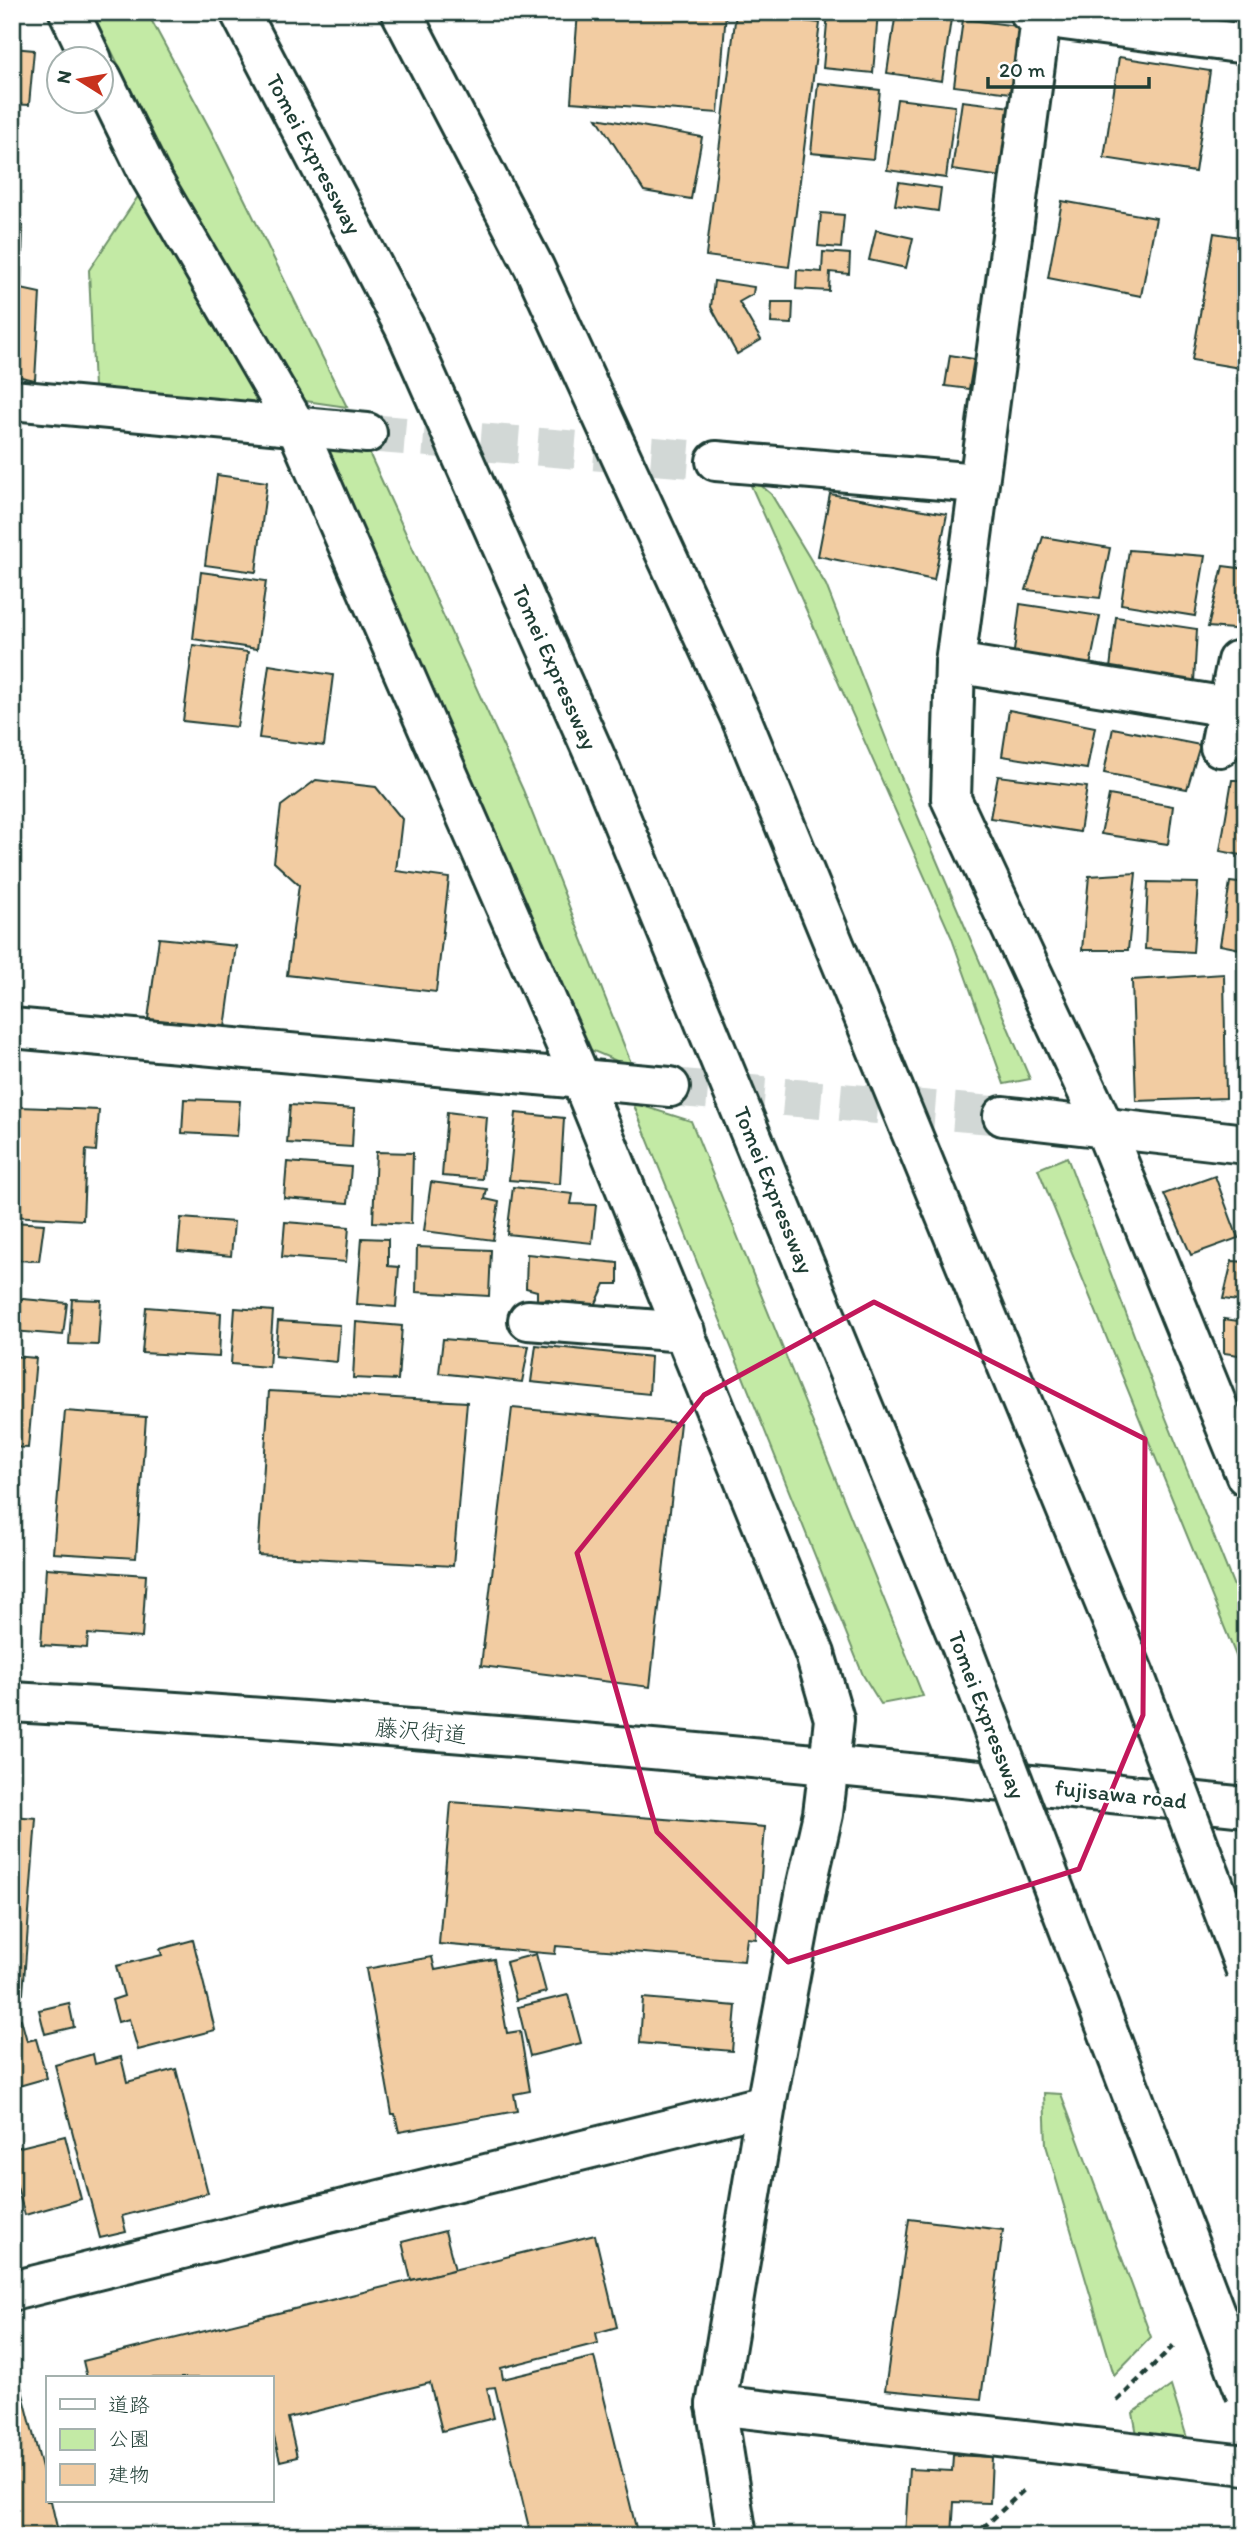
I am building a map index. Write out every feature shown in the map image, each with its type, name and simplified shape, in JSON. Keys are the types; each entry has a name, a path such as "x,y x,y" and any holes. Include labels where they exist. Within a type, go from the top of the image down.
{"main road":[{"path":"69,12 85,46"},
{"name":"Tomei Expressway","path":"240,12 405,328 592,751 961,1645 1246,2394"},
{"path":"401,12 534,267 741,718 1134,1674 1246,1970"},
{"path":"1246,44 1037,14 956,663 951,799 1104,1127 1246,1476"},
{"path":"116,107 149,174 296,426 580,1077 815,1654 834,1719 823,1814 807,1884 766,2105 716,2405 737,2536"},
{"path":"12,400 367,433"},
{"path":"716,461 978,482"},
{"path":"1220,747 1237,661"},
{"path":"956,663 1228,707"},
{"path":"12,1028 670,1087"},
{"path":"1003,1116 1246,1144"},
{"path":"528,1320 685,1332"},
{"name":"藤沢街道","path":"12,1702 229,1715 829,1765"},
{"name":"fujisawa road","path":"829,1765 1246,1807"},
{"path":"12,2291 766,2105"},
{"path":"716,2405 1246,2465"}],"highlighted area":[{"path":"874,1302 1145,1439 1143,1715 1079,1869 788,1962 657,1832 577,1553 704,1395"}],"green space":[{"path":"92,12 147,12 210,129 347,407 285,398 116,60 116,46 109,46"},
{"path":"141,192 296,426 94,388 89,270"},
{"path":"365,444 523,790 633,1068 584,1047 316,447"},
{"path":"745,472 771,494 826,585 901,777 1030,1079 1004,1084 951,936"},
{"path":"633,1103 691,1121 923,1696 881,1704 863,1675"},
{"path":"1067,1157 1157,1396 1246,1616 1246,1695 1241,1668 1038,1169"},
{"path":"1044,2093 1061,2094 1151,2337 1114,2375 1046,2145"},
{"path":"1171,2386 1191,2451 1138,2440 1133,2413"}],"building":[{"path":"578,12 726,12 718,113 571,102"},
{"path":"828,12 878,12 873,73 823,68"},
{"path":"896,12 952,12 942,81 887,73"},
{"path":"736,13 820,23 789,267 706,256"},
{"path":"963,19 1018,26 1010,93 954,86"},
{"path":"12,48 34,50 29,105 12,104"},
{"path":"1119,57 1210,71 1195,172 1104,158"},
{"path":"818,83 880,90 873,159 811,153"},
{"path":"897,99 955,106 946,178 887,170"},
{"path":"962,101 1020,108 1010,178 952,170"},
{"path":"597,118 702,137 691,199 644,191"},
{"path":"899,182 941,188 938,211 895,205"},
{"path":"1062,201 1156,218 1141,296 1048,278"},
{"path":"821,213 844,215 841,248 818,246"},
{"path":"12,225 23,226 21,289 40,293 35,380 12,375"},
{"path":"876,230 913,238 906,268 869,260"},
{"path":"1214,233 1246,238 1246,369 1192,360"},
{"path":"823,252 850,254 849,274 830,272 829,291 796,289 797,270 822,272"},
{"path":"714,281 754,287 753,294 739,302 761,340 737,354 711,307"},
{"path":"772,302 793,302 792,324 771,323"},
{"path":"950,355 974,359 969,389 945,386"},
{"path":"217,475 267,482 256,572 205,565"},
{"path":"830,494 947,514 934,580 818,556"},
{"path":"1043,537 1110,548 1100,598 1026,590"},
{"path":"1129,550 1205,556 1195,616 1121,604"},
{"path":"1223,566 1246,569 1246,630 1208,627"},
{"path":"201,572 266,581 257,649 193,639"},
{"path":"1020,604 1100,616 1089,671 1013,659"},
{"path":"1116,617 1197,629 1194,682 1110,669"},
{"path":"193,645 248,652 237,727 183,721"},
{"path":"269,665 333,675 324,746 259,738"},
{"path":"1009,710 1095,727 1087,769 1002,756"},
{"path":"1113,728 1200,745 1187,789 1104,773"},
{"path":"998,776 1087,787 1080,832 990,818"},
{"path":"316,780 376,787 402,819 396,871 449,878 436,992 287,975 299,885 274,862 281,806"},
{"path":"1232,780 1246,780 1246,856 1220,851"},
{"path":"1109,795 1173,806 1168,844 1101,834"},
{"path":"1136,873 1128,950 1082,950 1089,876"},
{"path":"1148,882 1198,883 1193,952 1145,949"},
{"path":"1230,882 1246,884 1246,950 1220,945"},
{"path":"159,938 236,946 225,1028 148,1019"},
{"path":"1224,974 1226,1098 1136,1101 1132,980"},
{"path":"184,1099 240,1101 237,1136 182,1133"},
{"path":"290,1105 354,1109 352,1147 287,1143"},
{"path":"19,1107 99,1110 96,1151 86,1150 83,1220 12,1216"},
{"path":"447,1112 487,1117 482,1179 442,1176"},
{"path":"516,1113 564,1118 560,1184 509,1180"},
{"path":"376,1152 413,1153 411,1224 373,1222"},
{"path":"287,1162 351,1167 348,1203 284,1198"},
{"path":"1215,1176 1238,1238 1191,1255 1164,1194"},
{"path":"431,1182 487,1189 485,1199 499,1202 493,1240 424,1231"},
{"path":"513,1187 573,1194 571,1204 596,1205 592,1243 507,1234"},
{"path":"181,1218 234,1222 231,1256 178,1251"},
{"path":"12,1222 44,1224 39,1261 12,1260"},
{"path":"285,1222 349,1227 346,1262 282,1257"},
{"path":"362,1238 388,1239 388,1266 399,1267 396,1307 357,1304"},
{"path":"417,1247 491,1250 489,1296 416,1292"},
{"path":"527,1254 618,1263 618,1284 605,1284 592,1312 549,1309 549,1299 537,1300 537,1291 526,1288"},
{"path":"1232,1261 1246,1262 1246,1302 1223,1299"},
{"path":"12,1298 67,1303 63,1335 12,1331"},
{"path":"72,1299 101,1300 98,1345 69,1344"},
{"path":"146,1307 221,1313 219,1357 142,1353"},
{"path":"235,1308 273,1311 269,1367 231,1364"},
{"path":"1224,1319 1246,1322 1246,1356 1224,1353"},
{"path":"278,1321 340,1325 337,1362 275,1356"},
{"path":"356,1322 402,1326 398,1380 353,1378"},
{"path":"443,1339 529,1346 522,1382 439,1373"},
{"path":"536,1345 651,1357 649,1394 531,1382"},
{"path":"12,1356 36,1358 28,1448 12,1447"},
{"path":"269,1391 467,1402 453,1566 258,1555"},
{"path":"512,1408 680,1423 650,1687 481,1666"},
{"path":"65,1411 146,1417 136,1558 53,1553"},
{"path":"46,1568 146,1575 142,1638 88,1634 87,1648 41,1645"},
{"path":"451,1802 765,1827 756,1939 747,1938 744,1961 556,1946 555,1954 439,1944"},
{"path":"12,1816 36,1818 23,1994 12,1993"},
{"path":"193,1940 215,2030 138,2050 129,2019 118,2022 112,2000 124,1996 116,1966 162,1955 160,1949"},
{"path":"536,1954 546,1992 516,2000 506,1962"},
{"path":"432,1957 435,1970 494,1959 507,2033 520,2031 530,2091 514,2094 517,2111 399,2132 395,2114 392,2114 366,1969"},
{"path":"568,1995 581,2043 530,2056 518,2007"},
{"path":"643,1998 736,2006 732,2051 640,2043"},
{"path":"69,2003 74,2027 45,2034 39,2010"},
{"path":"21,2019 27,2041 36,2039 47,2078 12,2088 12,2021"},
{"path":"93,2054 95,2064 121,2057 127,2082 176,2069 208,2193 122,2216 126,2232 100,2238 55,2065"},
{"path":"65,2136 81,2199 25,2215 12,2169 12,2149"},
{"path":"909,2219 1003,2230 981,2399 885,2390"},
{"path":"445,2231 455,2270 411,2280 402,2242"},
{"path":"595,2235 617,2327 596,2333 598,2343 501,2368 503,2379 594,2357 638,2536 531,2536 495,2387 487,2388 494,2418 442,2431 430,2383 288,2418 297,2457 280,2461 273,2433 273,2376 87,2376 83,2361"},
{"path":"12,2351 46,2484 46,2502 51,2502 59,2536 12,2536"},
{"path":"953,2455 992,2457 990,2503 954,2502 952,2536 905,2536 909,2469 952,2471"}],"tunnel":[{"path":"367,433 716,461"},
{"path":"670,1087 1003,1116"}]}
